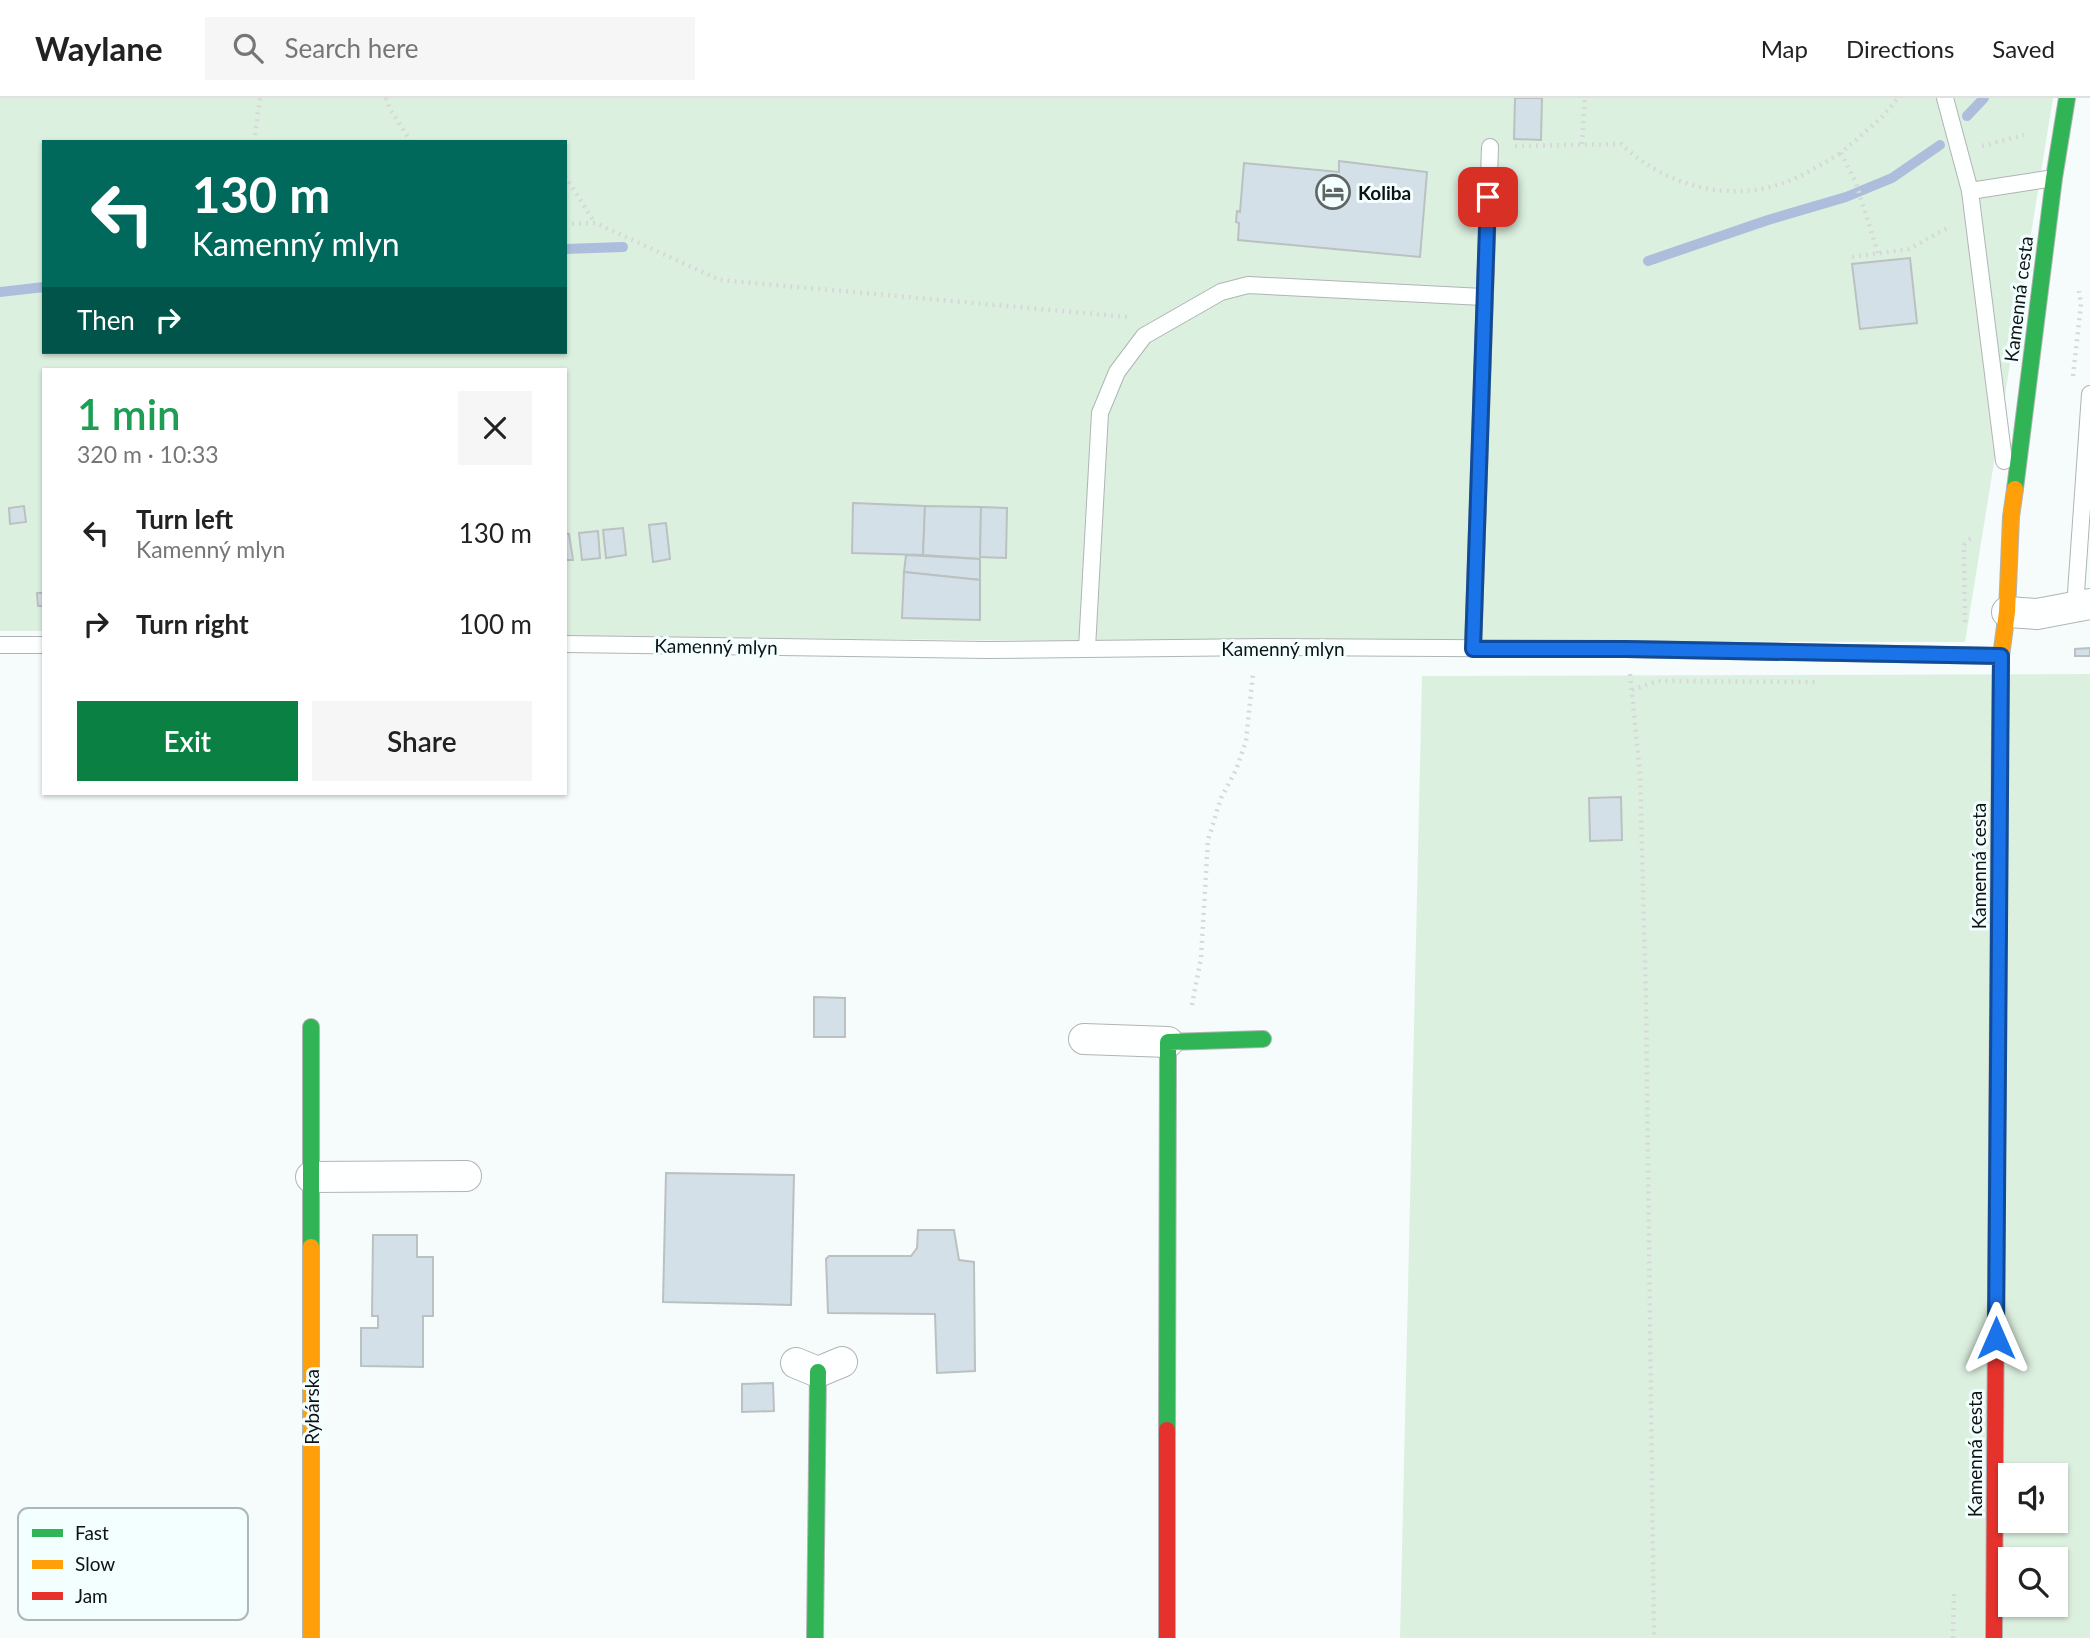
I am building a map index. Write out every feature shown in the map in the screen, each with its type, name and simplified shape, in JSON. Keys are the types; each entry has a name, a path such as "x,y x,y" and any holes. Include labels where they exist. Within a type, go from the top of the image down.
{"street":[{"name":"Kamenná cesta","path":"1994,1638 2001,656 2007,612 2011,517 2054,178 2067,98"},
{"path":"2007,612 2037,614 2082,605"},
{"name":"Rybárska","path":"311,1638 312,1027"},
{"path":"1084,1039 1180,1042 1263,1039"},
{"path":"1167,1638 1180,1042"},
{"path":"311,1177 466,1176"},
{"path":"816,1638 819,1366"}],"lane":[{"path":"1945,98 1970,191 2011,517"},
{"path":"1473,649 1490,147"},
{"path":"1970,191 2054,178"},
{"path":"1087,648 1100,413 1117,372 1144,336 1222,292 1248,285 1483,297"},
{"path":"2082,605 2090,394"},
{"name":"Kamenný mlyn","path":"567,643 987,650 1266,647 1626,649 2001,656"},
{"path":"0,645 42,645"}],"path":[{"path":"254,140 260,98"},
{"path":"386,98 410,140"},
{"path":"1582,144 1585,98"},
{"path":"1490,147 1621,144 1639,160 1668,177 1698,187 1730,191 1762,189 1793,179 1841,153 1881,118 1898,98"},
{"path":"1960,152 2034,132"},
{"path":"1841,153 1856,183 1878,253"},
{"path":"567,179 596,223"},
{"path":"1852,257 1909,249 1973,213"},
{"path":"567,224 596,223 720,280 1167,321"},
{"path":"1965,629 1964,545 1970,539 1978,539"},
{"path":"1180,1042 1191,1011 1201,958 1208,840 1221,798 1242,756 1254,669 1266,647"},
{"path":"1626,649 1640,774 1646,1000 1654,1638"},
{"path":"1632,690 1658,681 1823,682"}],"green space":[{"path":"0,98 2053,98 1965,642 1075,641 567,636 567,368 42,368 42,631 0,631"},
{"path":"2090,674 2090,1638 1400,1638 1422,676"}],"building":[{"path":"1515,98 1542,98 1541,140 1514,139"},
{"name":"Koliba","path":"1339,161 1427,172 1420,257 1238,240 1239,223 1236,222 1237,211 1240,212 1244,163 1339,172"},
{"path":"1910,258 1917,323 1860,329 1852,264"},
{"path":"853,503 925,506 923,555 852,553"},
{"path":"24,506 26,522 10,524 9,508"},
{"path":"925,506 981,507 980,559 923,555"},
{"path":"981,507 1007,508 1006,558 980,557"},
{"path":"666,523 670,559 653,562 649,525"},
{"path":"623,528 626,555 606,558 603,530"},
{"path":"598,531 600,558 582,560 579,533"},
{"path":"567,534 569,534 573,560 567,560"},
{"path":"906,555 980,559 980,580 904,572"},
{"path":"904,572 980,580 980,620 902,618"},
{"path":"37,593 42,593 42,606 38,606"},
{"path":"2090,648 2090,656 2075,656 2075,649"},
{"path":"1621,797 1622,840 1590,841 1589,798"},
{"path":"814,997 845,998 845,1037 814,1037"},
{"path":"666,1173 794,1175 791,1305 663,1302"},
{"path":"918,1230 954,1230 959,1260 974,1262 975,1371 937,1373 935,1314 828,1313 826,1259 829,1256 911,1256 917,1248"},
{"path":"373,1235 417,1235 417,1257 433,1257 433,1316 423,1316 423,1367 361,1366 361,1328 378,1328 378,1316 372,1316"},
{"path":"773,1383 774,1411 742,1412 742,1384"}],"waterway":[{"path":"1967,116 1984,98"},
{"path":"1648,261 1768,220 1846,197 1892,178 1940,145"},
{"path":"567,249 623,247"},
{"path":"0,292 42,287"}],"traffic: fast":[{"path":"2015,489 2054,178 2067,98"},
{"path":"1996,1297 2000,730"},
{"path":"311,1027 311,1247"},
{"path":"1167,1430 1168,1042 1263,1039"},
{"path":"815,1638 818,1372"}],"traffic: slow":[{"path":"2000,730 2001,656 2007,612 2011,517 2015,489"},
{"path":"311,1247 311,1638"}],"traffic: jam":[{"path":"1994,1638 1996,1297"},
{"path":"1167,1430 1167,1638"}],"place":[{"name":"Koliba","path":"1333,192"}],"route":[{"path":"1488,197 1473,649 2001,656 1996,1338"}]}
